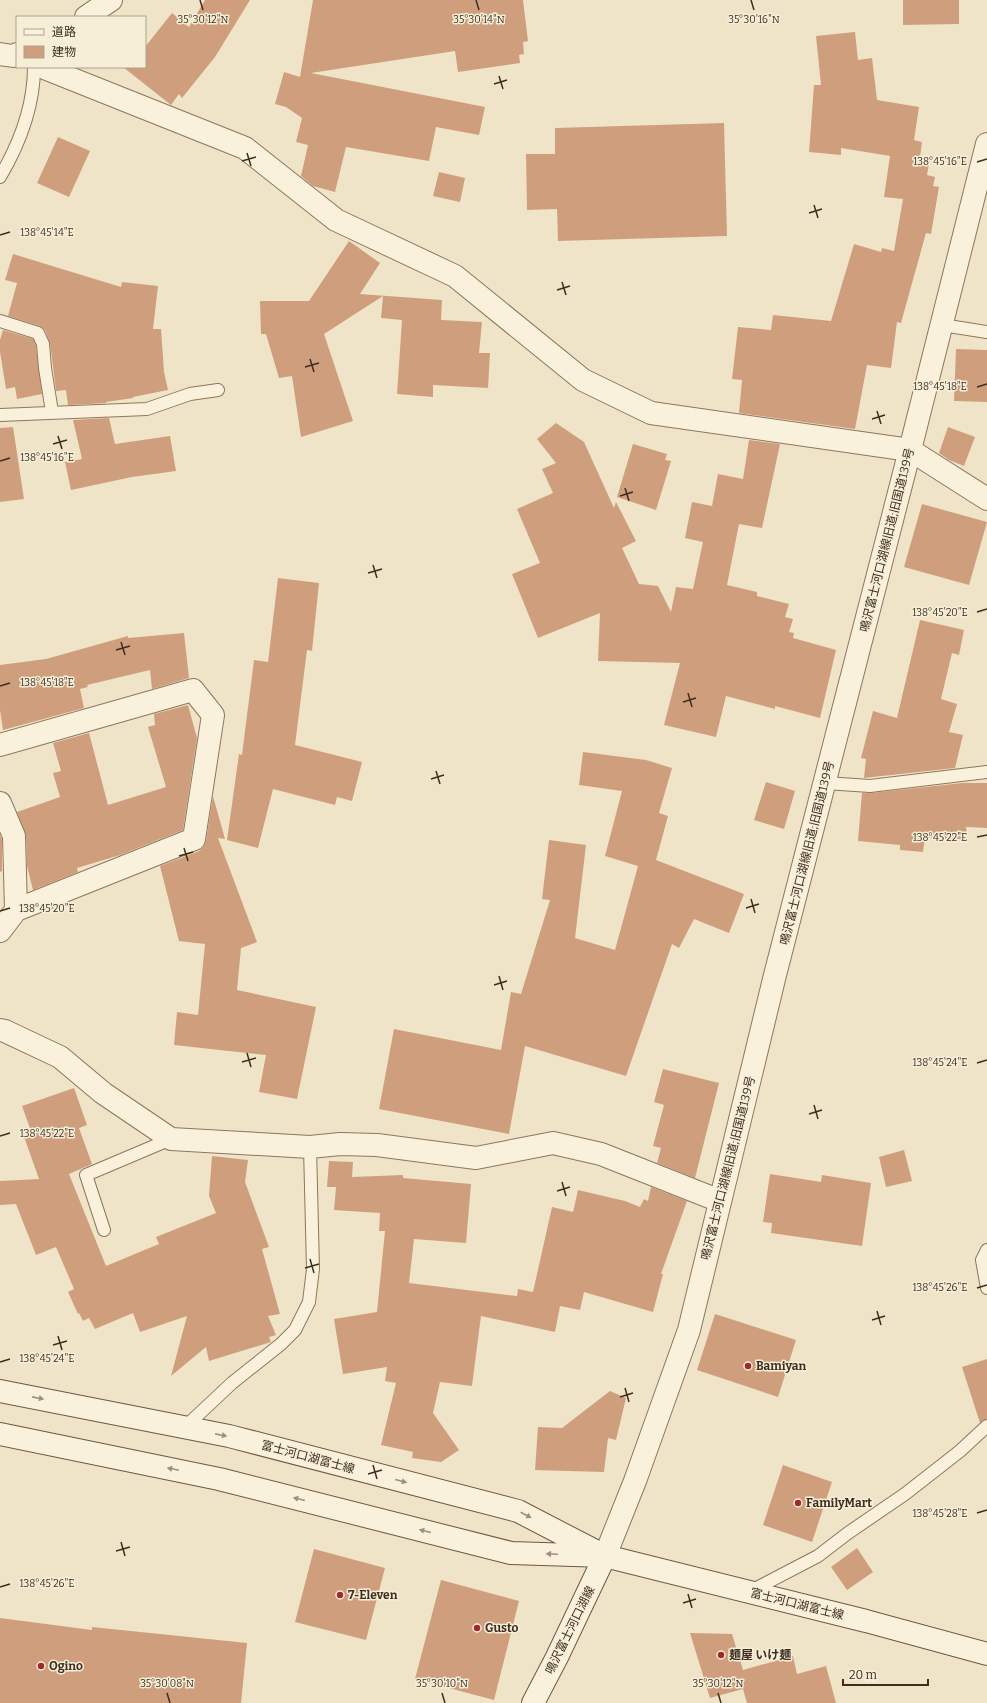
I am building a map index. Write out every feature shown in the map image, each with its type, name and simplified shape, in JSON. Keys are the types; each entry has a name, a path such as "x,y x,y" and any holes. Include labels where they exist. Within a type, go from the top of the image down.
{"street":[{"path":"87,16 111,0"},
{"path":"45,68 245,148 336,220 455,276 583,380 651,413 910,450 987,499"},
{"name":"鳴沢富士河口湖線旧道;旧国道139号","path":"605,1556 635,1481 688,1330 775,975 987,144"},
{"path":"0,746 193,690 214,715 194,839 16,910 0,931"},
{"path":"0,803 14,836 16,910"},
{"path":"0,1030 60,1057 103,1092 171,1139 310,1147 340,1144 377,1145 476,1158 553,1143 601,1154 720,1201"},
{"name":"富士河口湖富士線","path":"0,1391 229,1436 518,1511 605,1556"},
{"name":"富士河口湖富士線","path":"0,1434 219,1479 511,1553 605,1556 866,1621 987,1654"},
{"name":"鳴沢富士河口湖線","path":"533,1703 557,1657 605,1556"}],"lane":[{"path":"0,177 10,161 25,126 34,86 34,68"},
{"path":"0,321 38,333 43,344 52,412"},
{"path":"942,325 987,332"},
{"path":"0,416 52,412 147,409 190,394 218,390"},
{"path":"825,783 870,786 987,772"},
{"path":"104,1230 86,1174 171,1139"},
{"path":"184,1428 232,1383 281,1344 295,1330 309,1302 313,1269 310,1147"},
{"path":"987,1250 982,1260 987,1288"},
{"path":"748,1592 818,1556 848,1533 905,1494 960,1451 987,1426"}],"building":[{"path":"205,0 250,0 215,57 182,98 179,94 171,105 124,68 146,68 146,46 172,13 189,27"},
{"path":"313,0 523,0 528,41 523,42 524,54 519,55 520,63 458,72 455,51 311,73 485,107 479,135 436,127 429,161 346,147 335,192 313,186 301,176 308,145 296,142 302,118 286,107 275,104 284,72 300,77"},
{"path":"903,0 959,0 959,24 903,25"},
{"path":"855,32 858,60 872,58 877,100 919,107 914,140 922,142 920,157 930,158 927,175 935,177 933,186 939,187 931,234 926,233 901,323 897,322 891,368 867,365 855,429 739,413 742,380 732,379 738,327 771,330 773,315 831,321 854,244 881,252 882,248 894,251 903,199 884,197 890,156 841,148 841,155 809,152 814,85 821,85 816,36"},
{"path":"724,123 727,236 558,241 557,209 527,210 526,154 555,154 555,128"},
{"path":"58,137 90,151 69,197 37,183"},
{"path":"439,172 465,178 460,202 433,196"},
{"path":"349,241 380,263 360,294 442,300 441,320 482,322 479,353 490,353 488,388 433,385 433,397 397,394 402,320 381,318 383,296 324,334 353,421 301,437 292,376 279,378 266,334 261,334 260,301 309,301"},
{"path":"13,254 121,287 122,282 158,286 153,329 161,329 164,372 168,390 106,403 68,405 66,390 56,391 50,343 45,330 40,326 8,316 17,283 5,280"},
{"path":"3,330 33,339 36,346 42,394 17,399 15,387 6,389 0,352 0,340"},
{"path":"956,349 987,350 987,402 954,401"},
{"path":"109,418 115,444 170,436 176,471 132,477 71,490 65,462 82,459 73,420"},
{"path":"556,423 584,442 614,508 616,502 636,541 622,548 639,584 658,586 671,612 676,587 693,589 703,542 685,538 692,502 712,506 718,474 743,479 749,440 780,444 762,528 739,524 727,585 757,592 757,596 789,604 785,617 793,619 789,632 794,633 793,638 836,650 820,718 775,706 775,709 726,696 716,737 664,725 680,663 598,661 600,613 538,638 512,574 540,563 517,509 553,493 542,469 556,463 537,439"},
{"path":"13,427 24,499 0,502 0,428"},
{"path":"948,427 975,437 964,466 949,460 939,453"},
{"path":"633,444 667,454 665,460 671,461 656,510 617,497"},
{"path":"922,504 987,522 969,585 904,567"},
{"path":"278,578 319,583 312,651 307,650 295,745 362,762 352,801 337,797 335,805 273,789 258,848 227,840 239,754 242,755 254,660 268,662"},
{"path":"920,620 964,630 959,655 952,653 941,699 957,704 949,732 963,735 955,768 864,778 866,759 861,758 873,711 897,718"},
{"path":"184,633 189,678 152,689 150,670 87,685 88,687 80,689 84,708 3,730 0,710 0,665 46,659 128,636 128,638"},
{"path":"188,705 197,738 183,830 120,855 77,868 78,872 33,890 27,866 26,835 17,812 60,797 53,773 61,771 53,743 89,733 108,805 166,787 148,727 155,725 154,714"},
{"path":"583,752 646,760 672,768 659,813 668,816 656,860 744,894 729,933 694,919 679,948 672,944 626,1076 525,1046 509,1134 379,1109 394,1029 501,1050 511,992 521,994 550,900 542,899 549,840 586,845 575,938 615,950 638,866 605,856 622,791 579,785"},
{"path":"766,782 795,791 784,829 754,820"},
{"path":"962,783 987,783 987,828 966,827 967,839 925,837 923,852 900,850 900,845 858,841 862,793"},
{"path":"213,796 225,839 218,838 257,942 241,948 237,990 316,1007 297,1099 259,1092 266,1055 174,1045 177,1012 198,1015 205,944 179,941 160,866 199,851 204,846"},
{"path":"0,835 2,839 2,871 0,872"},
{"path":"663,1069 719,1083 695,1178 657,1163 661,1148 653,1146 664,1105 654,1102"},
{"path":"74,1088 87,1125 79,1128 92,1164 69,1174 106,1266 159,1244 156,1237 216,1213 209,1196 212,1156 248,1160 245,1182 269,1247 262,1249 280,1314 268,1316 276,1335 269,1337 271,1342 209,1361 206,1347 171,1376 187,1316 140,1332 133,1313 95,1329 89,1318 83,1321 79,1313 78,1314 68,1292 74,1289 56,1247 36,1255 16,1204 0,1205 0,1181 39,1179 23,1134 31,1131 22,1106"},
{"path":"904,1150 912,1181 886,1187 879,1157"},
{"path":"329,1161 353,1162 352,1177 403,1175 403,1178 471,1184 466,1243 414,1239 409,1283 517,1296 518,1289 533,1292 552,1207 573,1212 578,1190 625,1201 640,1207 644,1199 648,1201 651,1187 687,1201 661,1274 663,1274 653,1312 584,1292 580,1310 560,1306 555,1332 481,1316 472,1386 440,1382 433,1413 459,1450 441,1462 412,1458 413,1452 381,1445 396,1383 385,1381 387,1367 343,1374 334,1319 377,1312 385,1231 379,1231 380,1213 334,1210 336,1187 327,1187"},
{"path":"770,1174 821,1182 822,1175 871,1183 862,1246 771,1233 772,1223 763,1222"},
{"path":"715,1314 796,1340 778,1397 697,1370"},
{"path":"987,1359 987,1419 980,1423 962,1367"},
{"path":"610,1391 626,1398 616,1440 608,1438 604,1472 535,1470 538,1427 562,1428"},
{"name":"FamilyMart","path":"783,1465 832,1482 812,1542 763,1525"},
{"path":"857,1548 873,1572 847,1590 831,1567"},
{"name":"7-Eleven","path":"314,1549 385,1568 366,1640 295,1622"},
{"path":"441,1580 519,1601 494,1700 415,1679"},
{"path":"0,1618 92,1630 92,1627 247,1643 241,1703 0,1703"},
{"path":"690,1633 732,1634 743,1670 793,1656 797,1674 826,1666 836,1703 747,1703 743,1689 710,1698"}],"place":[{"name":"Bamiyan","path":"748,1366"},
{"name":"FamilyMart","path":"798,1503"},
{"name":"7-Eleven","path":"340,1595"},
{"name":"Gusto","path":"477,1628"},
{"name":"麺屋 いけ麺","path":"721,1655"},
{"name":"Ogino","path":"41,1666"}]}
